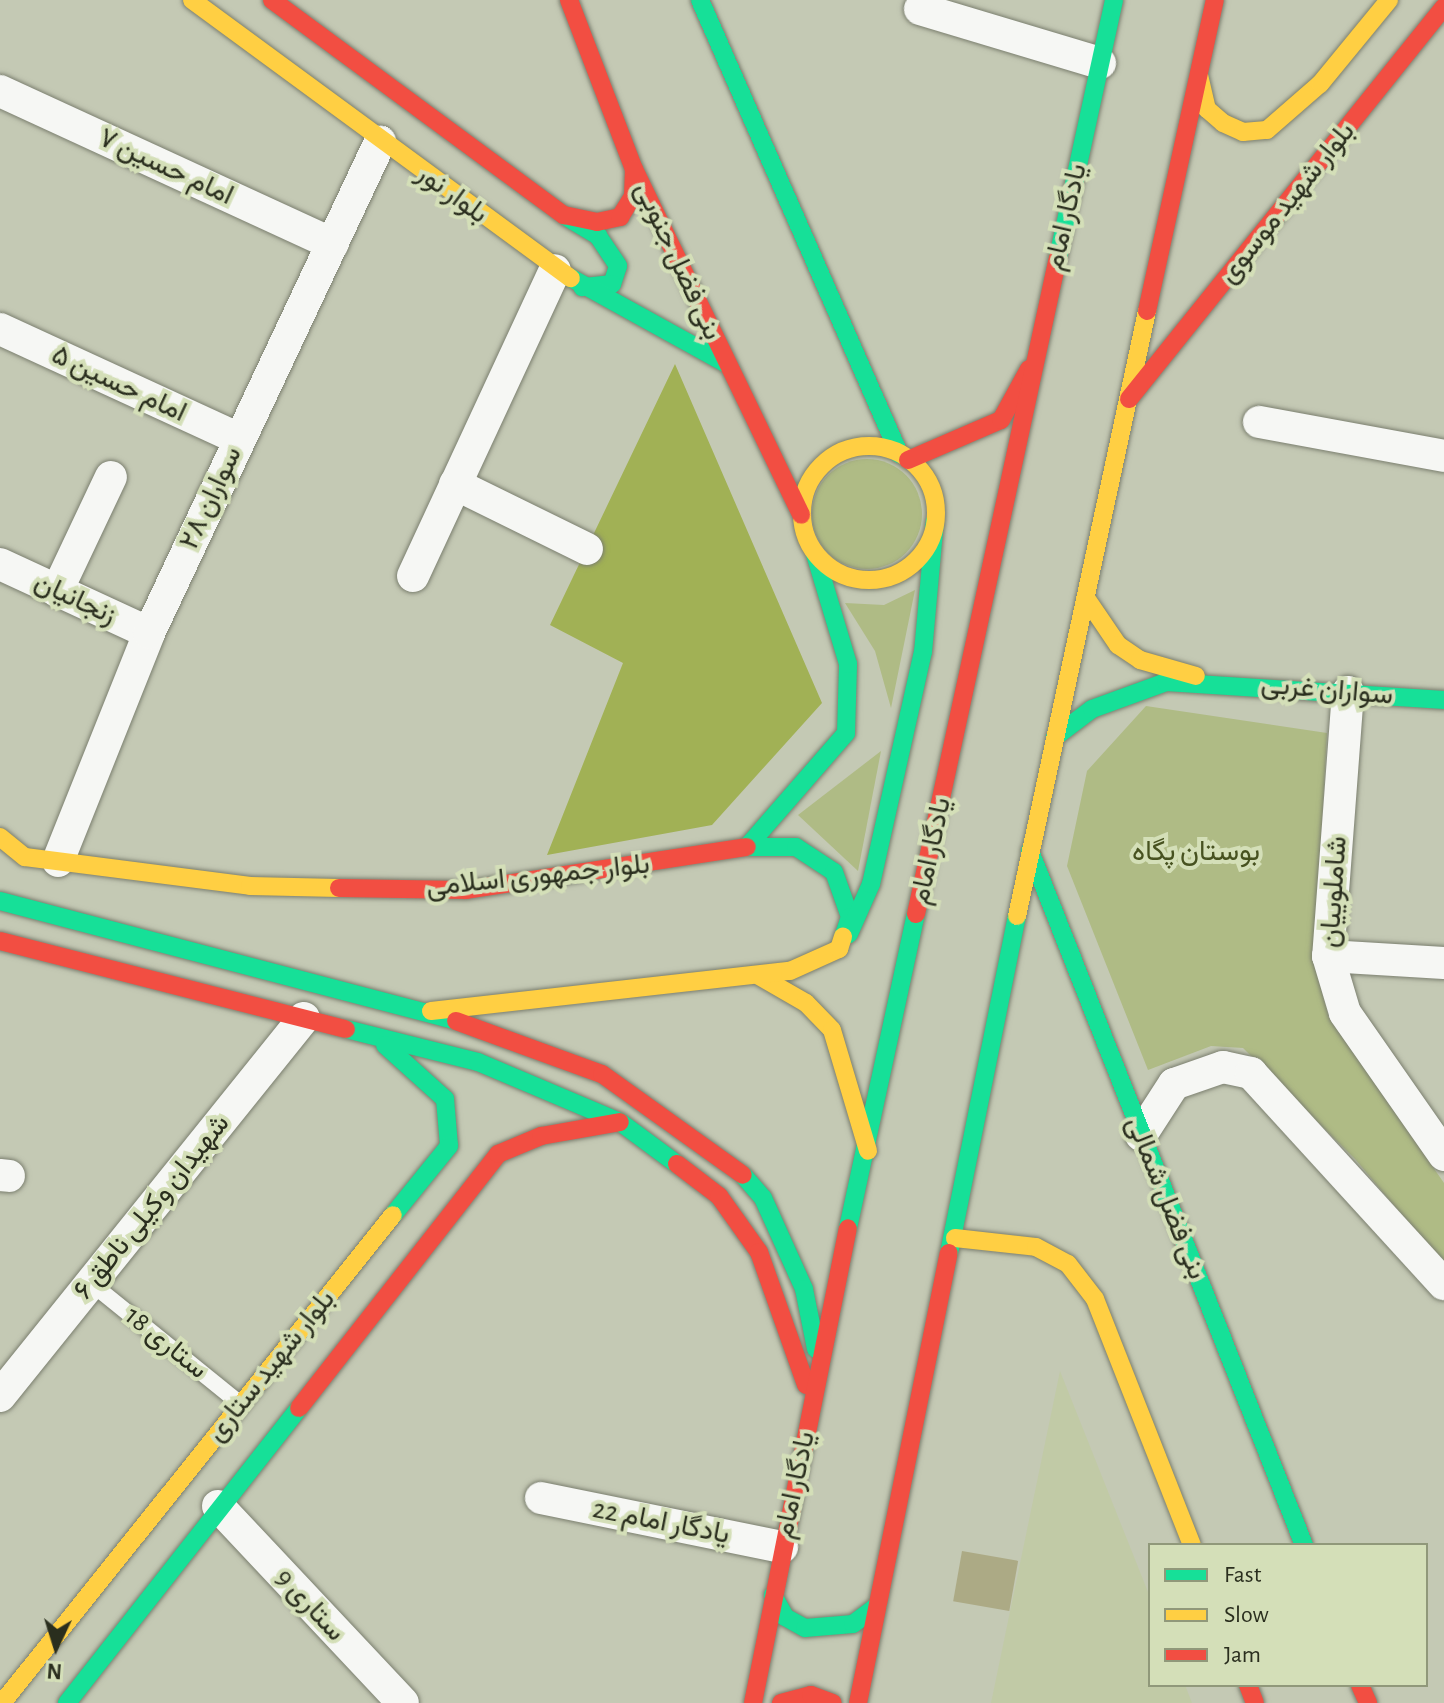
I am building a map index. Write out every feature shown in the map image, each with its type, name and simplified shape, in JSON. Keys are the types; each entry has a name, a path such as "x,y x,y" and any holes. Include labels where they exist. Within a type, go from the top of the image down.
{"main road":[{"name":"بلوار نور","path":"192,0 555,270 727,364"},
{"name":"بلوار نور","path":"272,0 564,215 597,222 620,217 633,196 634,169"},
{"name":"بنی فضل جنوبی","path":"569,0 634,169 801,515"},
{"path":"418,1011 790,971 827,958 848,936 871,884 923,652 935,521 928,482 904,457 700,0"},
{"name":"یادگار امام","path":"753,1703 819,1363 868,1152 1034,360 1114,0"},
{"path":"858,1703 955,1238 1030,851 1215,0"},
{"name":"بلوار شهید موسوی","path":"1199,75 1207,109 1223,123 1243,132 1267,130 1320,84 1389,0"},
{"name":"بلوار شهید موسوی","path":"1129,399 1444,7"},
{"path":"564,215 598,236 618,266 612,284 582,287"},
{"path":"747,847 846,733 848,664 801,515 815,472 833,457 855,448 904,457 1001,420 1034,360"},
{"path":"815,554 842,574 875,580 915,561 935,521"},
{"path":"1086,598 1118,645 1140,660 1209,679"},
{"path":"1055,737 1132,691 1209,679"},
{"name":"سواران غربی","path":"1209,679 1444,700"},
{"name":"بلوار جمهوری اسلامی","path":"0,837 25,857 250,886 466,890 747,847 796,847 834,872 847,900 848,936"},
{"name":"بنی فضل شمالی","path":"1030,851 1303,1543"},
{"path":"0,901 213,954 516,1037 602,1074 729,1159 763,1198 787,1244 819,1363"},
{"path":"0,941 478,1062 620,1122 719,1196 759,1252 812,1407"},
{"path":"759,976 806,1003 832,1030 868,1152"},
{"path":"370,1034 414,1064 445,1099 449,1146"},
{"name":"بلوار شهید ستاری","path":"67,1703 218,1506 498,1154 541,1136 620,1122"},
{"path":"490,1127 498,1154"},
{"name":"بلوار شهید ستاری","path":"2,1703 15,1673 463,1128"},
{"path":"955,1238 1036,1247 1068,1264 1095,1299 1191,1543"},
{"path":"773,1595 785,1617 805,1628 853,1624 878,1605"},
{"path":"781,1703 811,1695 833,1703"}],"street":[{"path":"920,9 1100,63"},
{"name":"امام حسین ۷","path":"0,91 332,244"},
{"name":"سواران ۲۸","path":"58,861 149,633 380,142"},
{"path":"413,576 555,270"},
{"name":"امام حسین ۵","path":"0,329 239,439"},
{"path":"1259,422 1444,456"},
{"path":"57,591 111,477"},
{"path":"455,484 587,549"},
{"name":"زنجانیان","path":"0,564 149,633"},
{"name":"شاملوییان","path":"1348,692 1328,956 1345,1013 1444,1155"},
{"path":"1328,956 1444,963"},
{"name":"شهیدان وکیلی ناطق ۶","path":"0,1396 304,1018"},
{"path":"1141,1135 1174,1084 1223,1067 1251,1073 1444,1284"},
{"name":"یادگار امام 22","path":"541,1498 782,1547"},
{"name":"ستاری 9","path":"218,1506 403,1703"}],"lane":[{"name":"ستاری 18","path":"91,1283 240,1403"}],"shaded area":[{"path":"1060,1371 1148,1592 1148,1687 1186,1687 1192,1703 991,1703"}],"green space":[{"path":"675,364 822,703 712,825 547,855 623,663 550,625"},
{"path":"867,459 888,463 906,475 918,493 922,514 918,535 906,553 888,565 867,569 846,565 828,553 816,535 812,514 816,493 828,475 846,463"},
{"path":"915,590 891,708 875,651 845,603 884,605"},
{"name":"بوستان پگاه","path":"1146,706 1327,733 1314,963 1329,1018 1444,1183 1444,1265 1355,1159 1243,1048 1211,1046 1148,1070 1067,866 1087,771"},
{"path":"881,751 858,871 798,815"}],"building":[{"path":"962,1551 1018,1561 1009,1611 953,1601"}],"traffic: fast":[{"path":"700,0 899,454"},
{"path":"1058,257 1114,0"},
{"path":"565,216 598,236 618,266 612,284 582,287"},
{"path":"571,278 727,364"},
{"path":"849,934 871,884 923,652 935,521"},
{"path":"747,847 846,733 848,664 815,554"},
{"path":"1055,737 1092,709 1166,682 1444,700"},
{"path":"747,847 796,847 834,872 850,917 843,937"},
{"path":"1030,851 1303,1543"},
{"path":"0,901 456,1021"},
{"path":"848,1228 916,914"},
{"path":"949,1253 1017,916"},
{"path":"346,1029 478,1062 620,1122 677,1164"},
{"path":"385,1045 445,1099 449,1146 393,1215"},
{"path":"743,1175 763,1198 804,1289 816,1349"},
{"path":"67,1703 299,1408"},
{"path":"773,1595 785,1617 805,1628 853,1624 878,1605"}],"traffic: slow":[{"path":"192,0 571,278"},
{"path":"1199,75 1207,109 1223,123 1243,132 1267,130 1320,84 1389,0"},
{"path":"1017,916 1147,311"},
{"path":"869,446 894,452 916,466 930,488 936,513 930,538 916,560 894,574 869,580 844,574 822,560 808,538 802,513 808,488 822,466 844,452 869,446"},
{"path":"1086,598 1118,645 1140,660 1196,676"},
{"path":"0,837 25,857"},
{"path":"25,857 250,886 339,888"},
{"path":"431,1011 790,971 839,949 843,937"},
{"path":"759,976 806,1003 832,1030 868,1151"},
{"path":"2,1703 393,1215"},
{"path":"955,1238 1036,1247 1068,1264 1095,1299 1191,1543"}],"traffic: jam":[{"path":"272,0 564,215 597,222 620,217 633,196 634,169"},
{"path":"569,0 634,169 801,515"},
{"path":"1147,311 1215,0"},
{"path":"1129,399 1444,7"},
{"path":"916,914 1058,257"},
{"path":"908,460 1001,420 1029,369"},
{"path":"339,888 466,890 747,847"},
{"path":"0,941 346,1029"},
{"path":"456,1021 602,1074 743,1175"},
{"path":"299,1408 498,1154 541,1136 620,1122"},
{"path":"677,1164 719,1196 759,1252 806,1385"},
{"path":"753,1703 848,1228"},
{"path":"858,1703 949,1253"},
{"path":"1249,1687 1255,1703"},
{"path":"1361,1687 1368,1703"},
{"path":"781,1703 811,1695 833,1703"}]}
